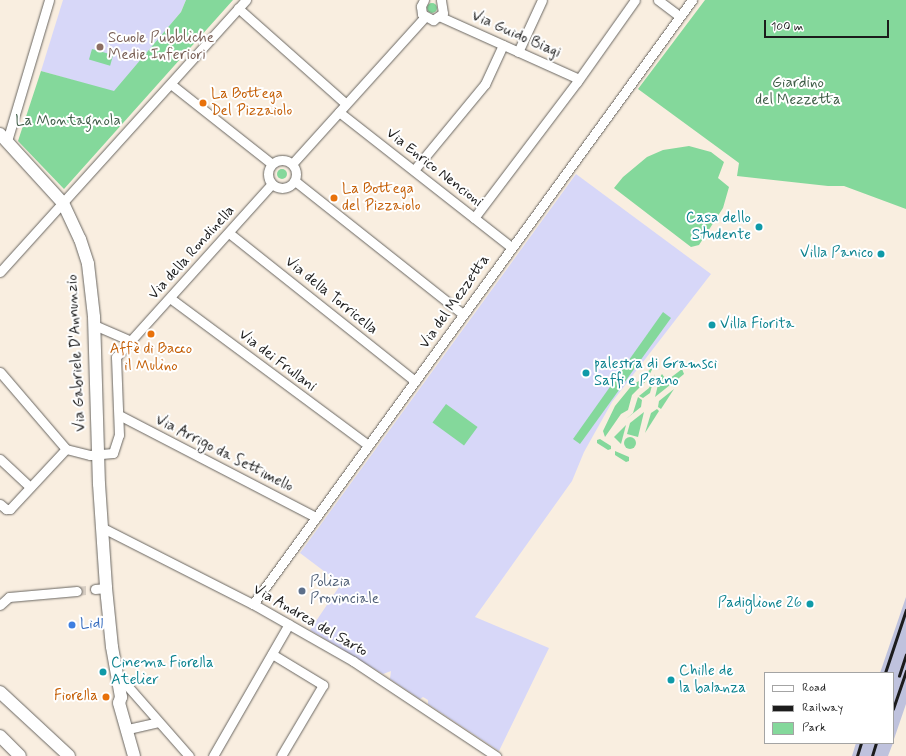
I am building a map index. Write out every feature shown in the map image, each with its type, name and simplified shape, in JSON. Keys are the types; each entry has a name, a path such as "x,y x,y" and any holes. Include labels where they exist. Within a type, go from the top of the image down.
{"street":[{"path":"4,137 49,0"},
{"path":"0,272 172,85 246,0"},
{"path":"423,0 421,9 425,17 433,20 441,17 444,7 441,0"},
{"path":"518,52 542,0"},
{"path":"474,218 580,79 635,0"},
{"path":"658,0 680,16"},
{"name":"Via del Mezzetta","path":"253,604 691,0"},
{"path":"238,8 346,104"},
{"path":"292,164 425,17"},
{"name":"Via Guido Biagi","path":"441,17 580,79"},
{"path":"414,170 485,84 503,45"},
{"path":"172,85 272,164"},
{"name":"Via Enrico Nencioni","path":"339,112 511,247"},
{"name":"Via Gabriele D'Annunzio","path":"4,137 63,203 86,256 94,325 101,527 101,589 121,697 126,702 130,723 128,729 134,756"},
{"path":"283,160 292,164 296,170 295,181 284,188 272,184 268,174 272,164 283,160"},
{"path":"295,181 463,314"},
{"name":"Via della Rondinella","path":"119,415 116,357 272,184"},
{"name":"Via della Torricella","path":"229,233 415,381"},
{"name":"Via dei Frullani","path":"170,298 368,445"},
{"path":"94,325 131,341"},
{"path":"0,372 66,449 98,456 111,454 116,448 119,435 119,415"},
{"path":"0,387 7,380"},
{"name":"Via Arrigo da Settimello","path":"119,415 316,517"},
{"path":"0,504 6,509 10,509 66,449"},
{"path":"0,459 30,487"},
{"name":"Via Andrea del Sarto","path":"101,527 253,604 354,661 496,756"},
{"path":"0,604 9,597 77,591"},
{"path":"216,755 289,624"},
{"path":"272,654 323,685 281,756"},
{"path":"116,673 189,756"},
{"path":"0,692 69,756"},
{"path":"128,729 158,722"},
{"path":"0,736 20,756"}],"shaded area":[{"name":"Scuole Pubbliche Medie Inferiori","path":"63,0 186,0 181,12 114,92 41,71"},
{"path":"576,174 711,274 612,402 584,452 572,481 475,617 549,648 499,751 428,704 428,700 423,697 420,699 390,679 391,671 383,674 310,630 341,584 300,553"},
{"path":"906,597 906,704 894,739 894,672 880,672"},
{"path":"856,744 893,744 888,756 852,756"}],"green space":[{"name":"La Montagnola","path":"186,0 233,0 64,189 18,141 41,71 114,91 181,12"},
{"name":"Giardino del Mezzetta","path":"705,0 906,0 906,209 844,186 828,186 737,176 739,163 638,89"},
{"path":"430,3 434,3 436,4 436,12 430,13 427,10 427,6"},
{"path":"92,49 113,55 110,66 89,60"},
{"path":"689,146 711,152 724,162 718,178 729,187 723,208 699,245 691,247 614,188 623,177 647,157 663,150"},
{"path":"280,169 284,169 286,170 286,178 280,179 277,176 277,172"},
{"path":"663,312 671,318 580,444 573,439"},
{"path":"655,364 646,381 632,395 628,410 621,414 605,437 603,431 615,406 633,384 639,381"},
{"path":"682,369 684,374 672,384 669,379"},
{"path":"655,374 650,393 643,398 639,396 649,388"},
{"path":"662,374 670,385 655,397 660,377"},
{"path":"674,389 661,409 658,407 659,401"},
{"path":"638,397 642,400 641,407 626,419 633,413"},
{"path":"446,404 478,427 464,446 432,423"},
{"path":"657,409 659,411 645,433 651,413"},
{"path":"644,412 638,437 627,434 630,423"},
{"path":"626,425 621,444 614,437"},
{"path":"632,437 635,438 635,448 628,449 625,448 624,441 625,438"},
{"path":"600,439 611,446 611,449 608,450 597,443 597,440"},
{"path":"615,451 629,457 629,461 626,462 615,455"}],"tunnel":[{"path":"77,591 95,589"}],"railway":[{"path":"885,672 906,610"},
{"path":"899,676 906,655"},
{"path":"894,706 906,671"},
{"path":"857,756 861,744"},
{"path":"872,756 876,744"}],"place":[{"name":"Scuole Pubbliche Medie Inferiori","path":"100,47"},
{"name":"La Bottega Del Pizzaiolo","path":"203,103"},
{"name":"La Bottega del Pizzaiolo","path":"334,198"},
{"name":"Casa dello Studente","path":"759,227"},
{"name":"Villa Panico","path":"881,254"},
{"name":"Villa Fiorita","path":"712,325"},
{"name":"Affè di Bacco il Mulino","path":"151,334"},
{"name":"palestra di Gramsci Saffi e Peano","path":"586,373"},
{"name":"Polizia Provinciale","path":"302,591"},
{"name":"Padiglione 26","path":"810,604"},
{"name":"Lidl","path":"72,625"},
{"name":"Cinema Fiorella Atelier","path":"103,672"},
{"name":"Chille de la balanza","path":"671,680"},
{"name":"Fiorella","path":"106,697"}]}
